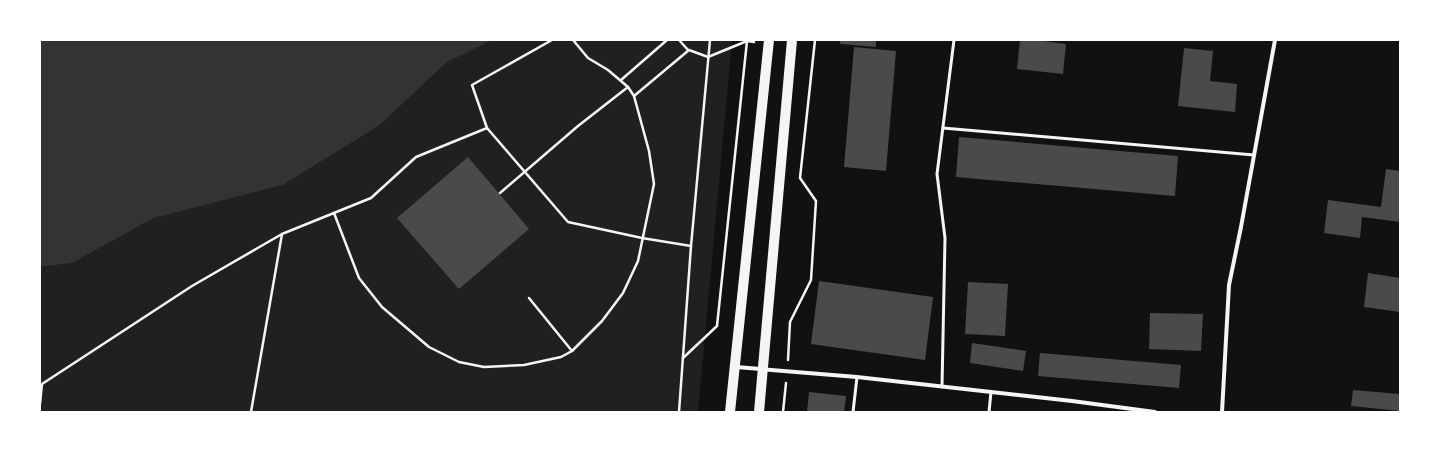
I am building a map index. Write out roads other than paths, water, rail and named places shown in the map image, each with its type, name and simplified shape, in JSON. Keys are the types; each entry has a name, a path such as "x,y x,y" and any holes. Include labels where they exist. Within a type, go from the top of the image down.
{"main road":[{"path":"759,412 792,40"},
{"path":"730,412 769,43"}],"street":[{"path":"1222,412 1229,285 1275,40"},
{"path":"735,367 788,370 857,377 1115,406 1155,412"}],"lane":[{"path":"942,387 945,238 937,174 954,40"},
{"path":"943,128 1254,155"},
{"path":"853,412 857,377"},
{"path":"989,412 992,392"},
{"path":"1114,412 1115,406"}]}
